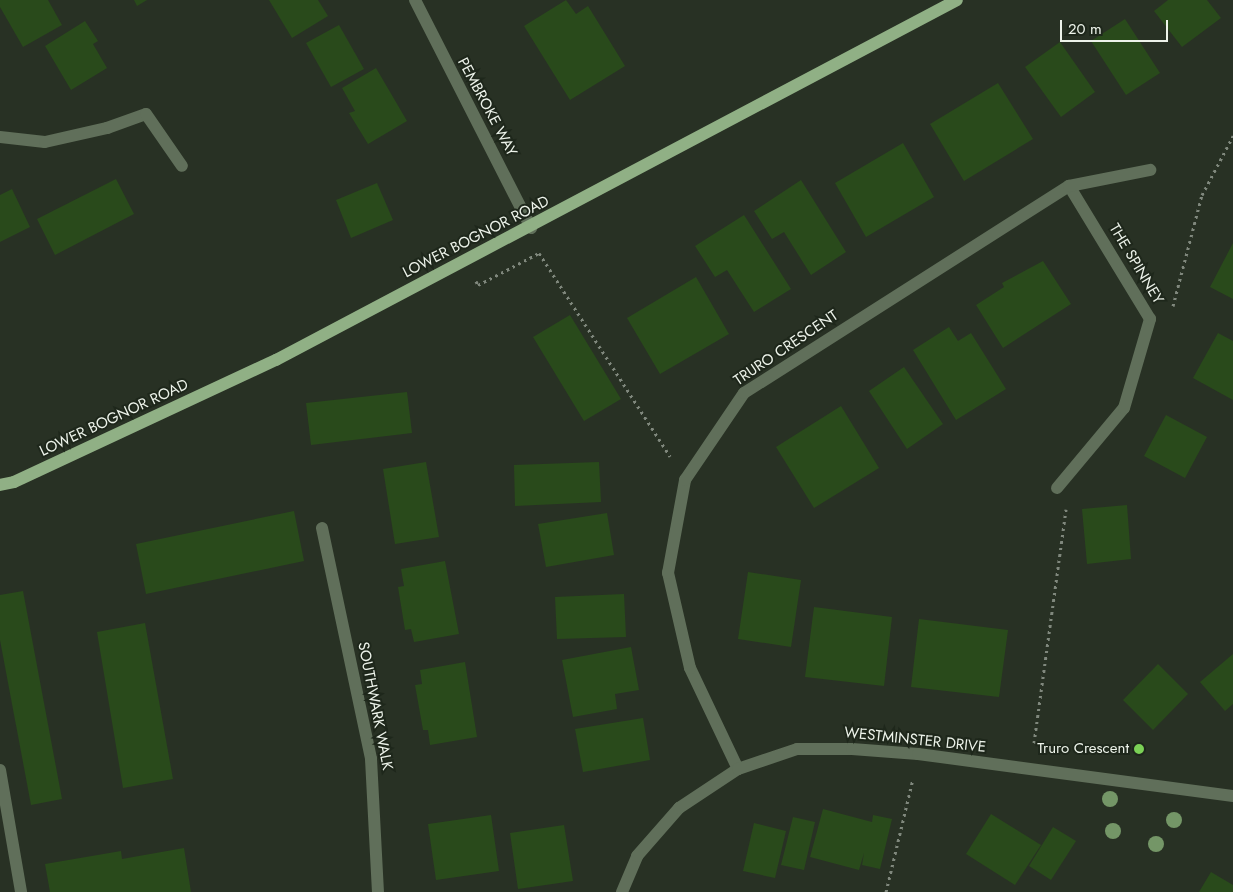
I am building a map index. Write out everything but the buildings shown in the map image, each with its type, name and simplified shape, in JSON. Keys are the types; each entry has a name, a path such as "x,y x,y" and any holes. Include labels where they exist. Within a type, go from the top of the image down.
{"main road":[{"name":"LOWER BOGNOR ROAD","path":"0,485 14,482 276,360 532,228 957,0"}],"street":[{"name":"PEMBROKE WAY","path":"415,0 532,228"},
{"path":"0,137 45,142 107,128 146,114 182,166"},
{"name":"TRURO CRESCENT","path":"738,769 690,668 668,573 686,480 744,393 1069,186 1150,170"},
{"name":"THE SPINNEY","path":"1057,488 1124,408 1150,319 1069,186"},
{"name":"SOUTHWARK WALK","path":"322,528 371,759 378,892"},
{"name":"WESTMINSTER DRIVE","path":"622,892 637,856 679,808 738,769 797,749 852,749 918,754 1233,796"},
{"path":"0,770 21,892"}],"path":[{"path":"465,261 478,285 539,254 686,480"},
{"path":"886,892 918,754"}],"place":[{"name":"Truro Crescent","path":"1139,749"}]}
